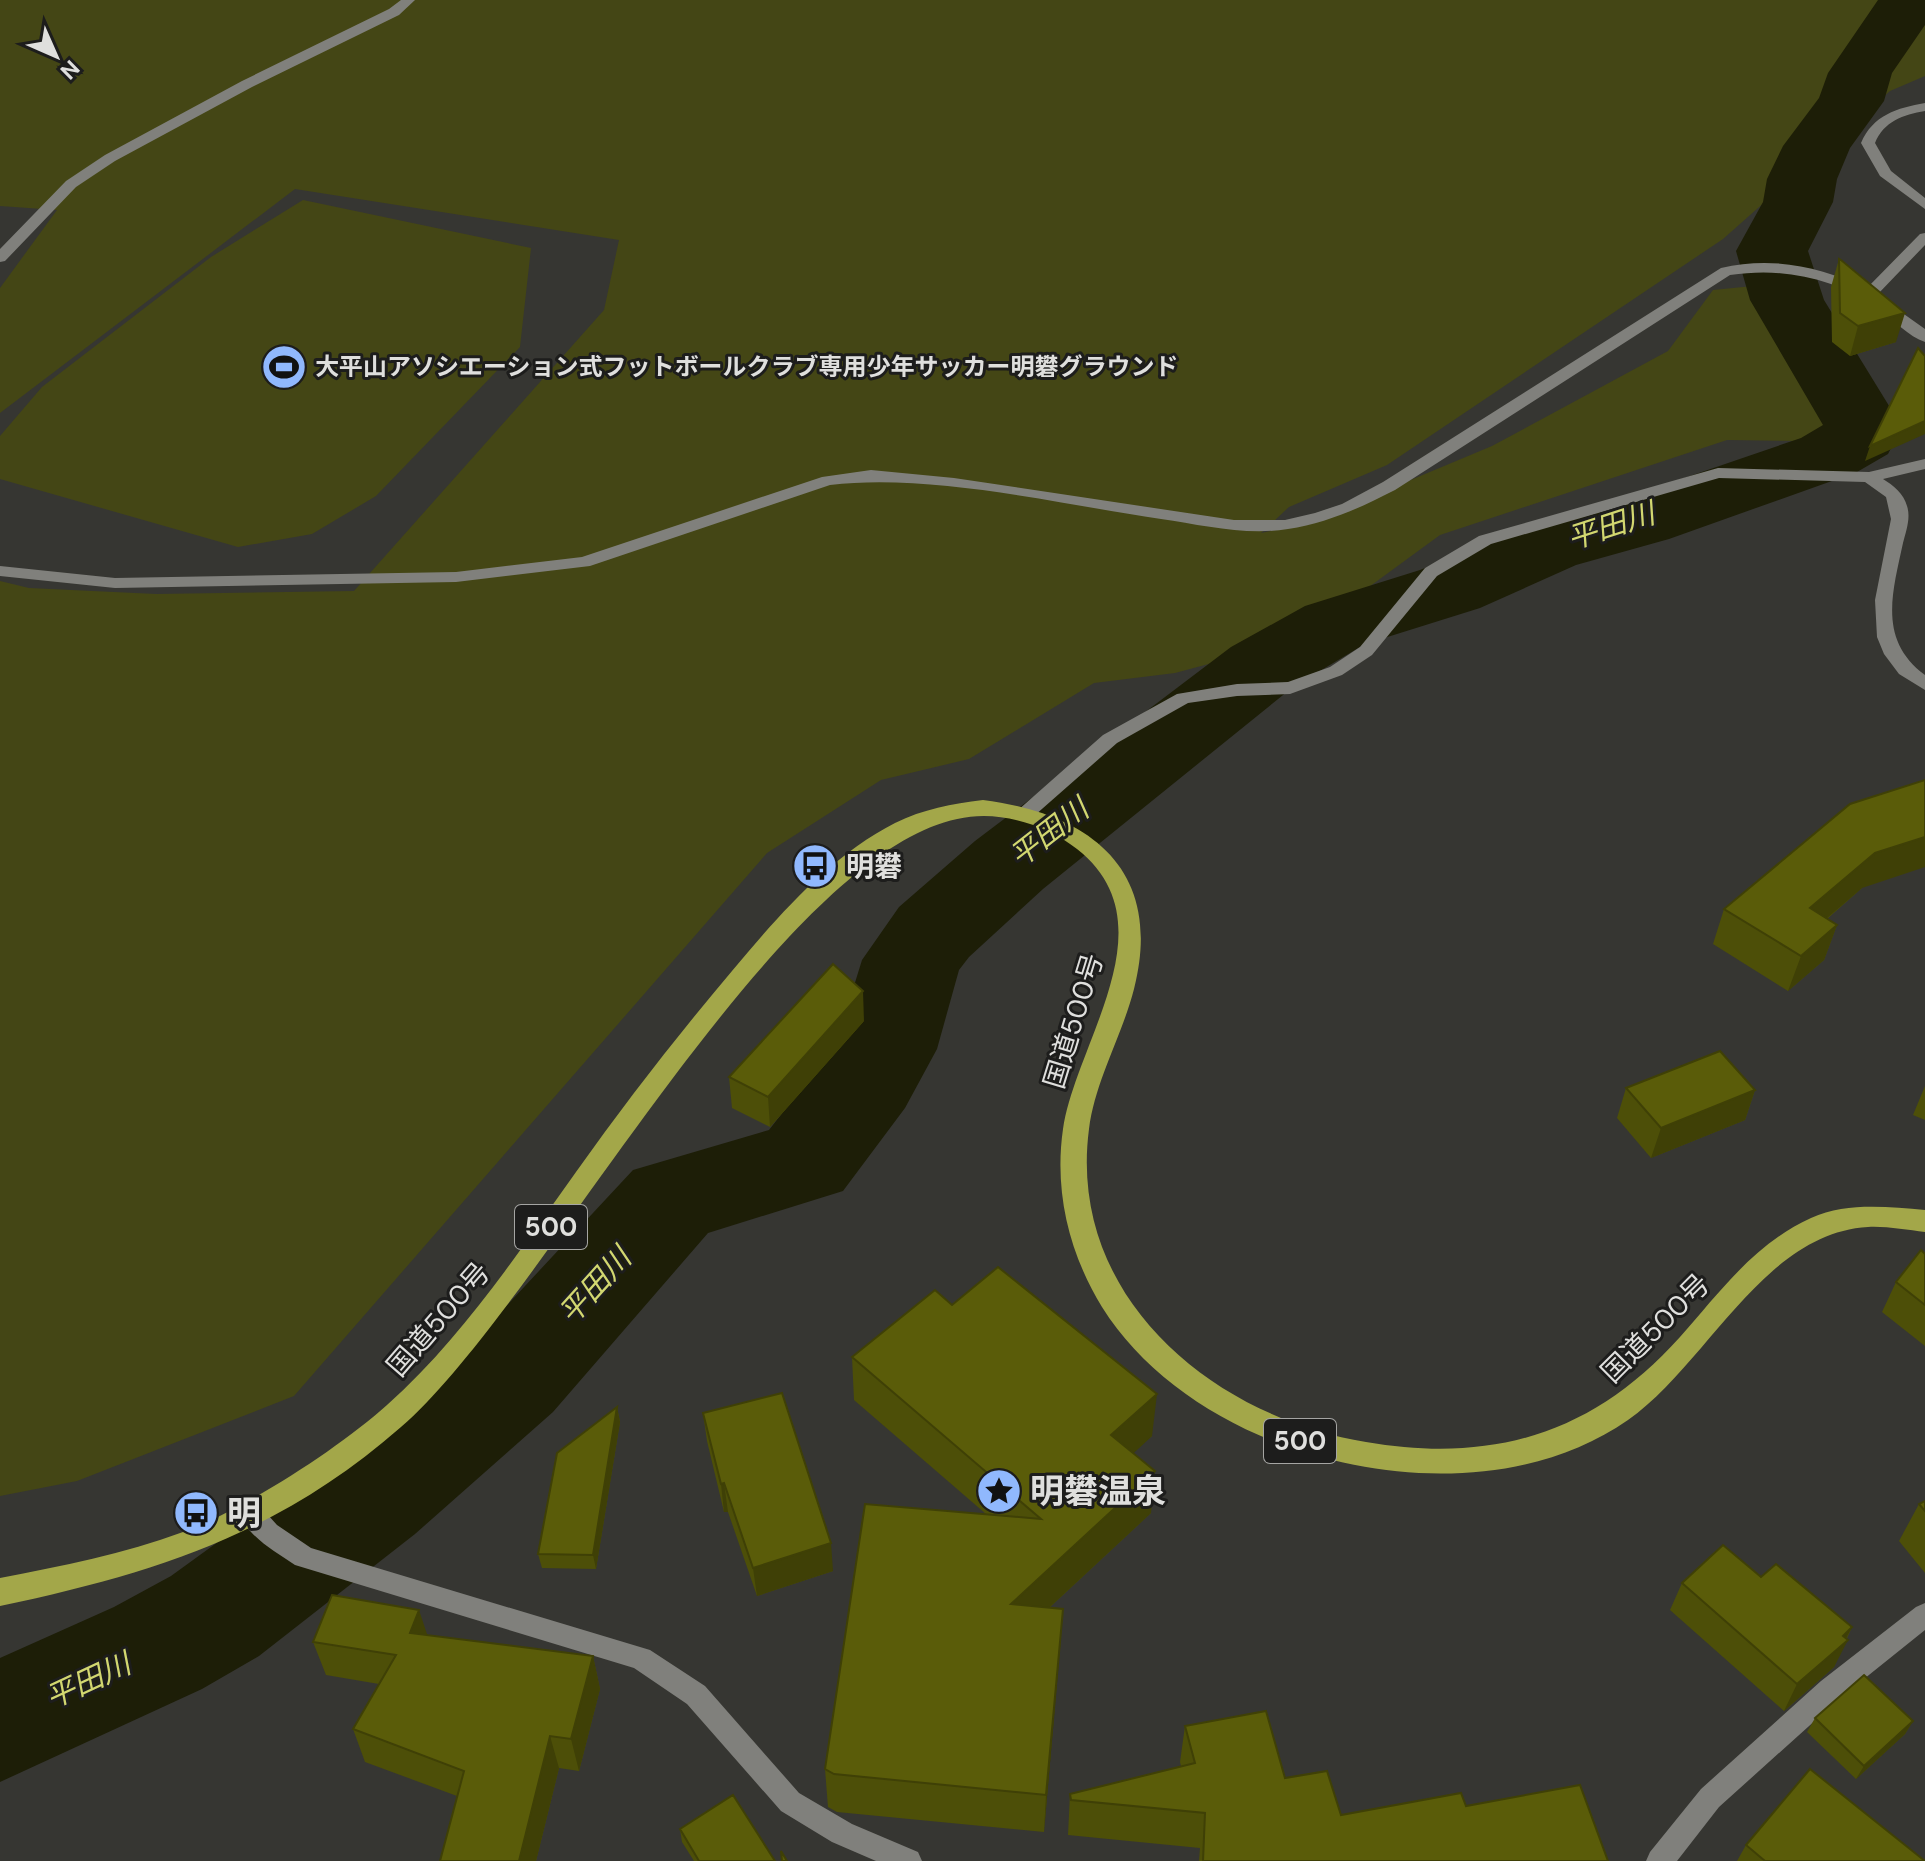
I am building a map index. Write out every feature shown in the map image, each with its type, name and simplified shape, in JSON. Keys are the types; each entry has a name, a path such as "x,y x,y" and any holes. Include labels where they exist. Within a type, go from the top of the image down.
{"highway":[{"name":"国道500号","path":"0,1592 175,1547 224,1529 259,1523 396,1414 445,1366 488,1316 704,1019 809,898 884,839 922,819 974,808 1036,815 1097,850 1126,899 1130,933 1124,978 1082,1103 1074,1140 1071,1182 1077,1228 1094,1272 1128,1324 1171,1366 1237,1413 1297,1441 1364,1455 1440,1461 1496,1456 1561,1440 1617,1412 1658,1375 1790,1238 1823,1221 1860,1213 1925,1221"}],"street":[{"path":"0,258 71,184 110,158 247,84 394,12 409,0"},
{"path":"1925,107 1882,121 1871,132 1868,143 1885,173 1925,205"},
{"path":"1869,294 1925,237"},
{"path":"0,571 115,583 456,577 584,562 828,480 871,475 939,481 1234,525 1285,525 1348,508 1389,486 1726,271 1753,265 1796,268 1869,294 1892,308 1925,337"},
{"path":"1036,815 1110,739 1183,698 1290,688 1336,671 1366,651 1431,572 1452,556 1485,540 1697,477 1740,471 1869,477 1925,464"},
{"path":"1869,477 1887,488 1897,500 1901,514 1886,588 1884,640 1894,660 1925,684"},
{"path":"259,1523 304,1557 641,1658 696,1695 790,1802 842,1833 908,1861"},
{"path":"1660,1861 1710,1798 1830,1690 1925,1615"}],"shaded area":[{"path":"0,0 1925,0 1925,76 1890,91 1723,239 1387,465 1289,507 1261,533 1308,523 1492,446 1668,351 1713,290 1763,285 1775,326 1853,428 1806,441 1727,440 1440,535 1347,603 1317,609 1216,662 1175,673 1094,683 969,759 881,780 767,853 294,1396 77,1481 0,1496 0,581 29,588 156,594 354,591 604,310 619,240 295,189 0,413 0,288 57,210 0,206"},
{"name":"大平山アソシエーション式フットボールクラブ専用少年サッカー明礬グラウンド","path":"303,200 531,248 520,347 376,496 312,534 238,547 0,479 0,436 42,387 211,257"}],"building":[{"path":"1839,259 1905,313 1858,326 1840,313"},
{"path":"1918,348 1925,356 1925,421 1870,446"},
{"path":"1925,780 1925,837 1875,853 1810,908 1837,925 1801,956 1724,909 1850,804"},
{"path":"833,964 863,991 768,1097 729,1077"},
{"path":"1720,1051 1755,1090 1661,1128 1626,1088"},
{"path":"1921,1250 1925,1254 1925,1305 1896,1282"},
{"path":"998,1267 1157,1394 1111,1435 1155,1471 1011,1604 1063,1609 1046,1795 834,1774 825,1769 865,1504 1041,1519 852,1357 935,1290 952,1305"},
{"path":"782,1393 831,1543 753,1568 724,1483 721,1484 703,1413"},
{"path":"617,1407 593,1555 538,1554 557,1453"},
{"path":"1723,1545 1761,1577 1776,1564 1852,1627 1843,1636 1848,1640 1797,1684 1682,1583"},
{"path":"332,1595 419,1610 410,1633 593,1656 571,1739 550,1736 519,1861 440,1861 464,1771 353,1729 396,1655 313,1642"},
{"path":"1864,1675 1913,1721 1864,1766 1815,1718"},
{"path":"1266,1711 1285,1778 1327,1771 1341,1815 1461,1793 1466,1806 1580,1785 1608,1861 1203,1861 1205,1813 1071,1800 1070,1794 1195,1763 1185,1726"},
{"path":"1810,1769 1925,1861 1765,1861 1746,1845"},
{"path":"733,1795 775,1861 699,1861 680,1829"}],"waterway":[{"name":"平田川","path":"0,1721 158,1648 215,1616 373,1497 512,1378 671,1201 805,1161 868,1080 886,1049 912,960 934,932 1009,865 1262,667 1335,625 1450,589 1547,547 1640,521 1829,455 1860,437 1863,427 1855,409 1787,300 1772,251 1798,202 1802,179 1817,146 1851,101 1860,73 1896,17 1917,0"}],"place":[{"name":"大平山アソシエーション式フットボールクラブ専用少年サッカー明礬グラウンド","path":"284,367"},
{"name":"明礬","path":"815,866"},
{"name":"明礬温泉","path":"999,1491"},
{"name":"明","path":"196,1513"}]}
